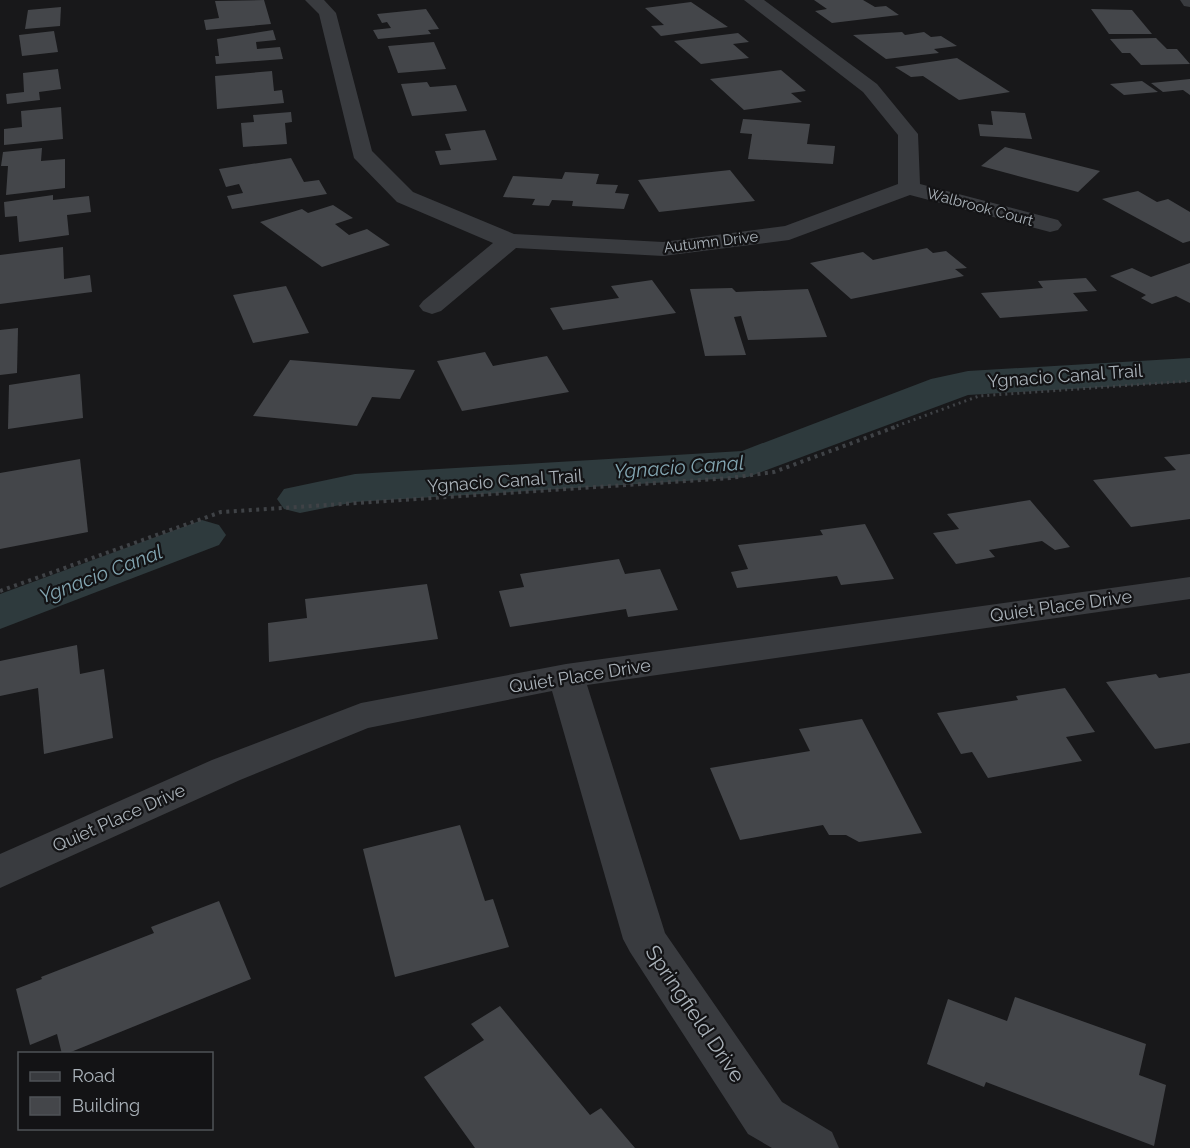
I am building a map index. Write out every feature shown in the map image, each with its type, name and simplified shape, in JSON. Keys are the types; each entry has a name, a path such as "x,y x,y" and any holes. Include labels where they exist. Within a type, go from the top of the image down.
{"street":[{"name":"Autumn Drive","path":"314,0 327,14 362,153 405,197 510,241 663,249 789,233 909,188"},
{"path":"753,0 870,88 908,134 909,188"},
{"name":"Walbrook Court","path":"909,188 1050,225"},
{"path":"432,306 510,241"},
{"name":"Quiet Place Drive","path":"0,872 226,770 360,716 566,676 1190,588"},
{"name":"Springfield Drive","path":"566,676 645,939 765,1118 815,1148"}],"path":[{"name":"Ygnacio Canal Trail","path":"0,591 221,512 730,478 774,472 808,461 979,396 1190,381"}],"building":[{"path":"264,0 271,24 206,30 204,20 219,18 215,1"},
{"path":"814,0 863,0 875,7 886,6 899,15 832,23 815,11 827,9"},
{"path":"691,2 728,27 661,36 651,26 664,25 645,8"},
{"path":"61,7 60,26 25,29 28,10"},
{"path":"426,9 439,29 428,30 431,34 378,39 373,30 391,28 387,22 382,23 377,14"},
{"path":"1091,9 1132,10 1152,34 1109,34"},
{"path":"273,30 276,40 256,42 257,49 280,47 283,59 216,64 215,56 219,56 217,39"},
{"path":"54,31 58,52 22,56 19,35"},
{"path":"902,32 905,35 924,32 931,37 941,36 957,46 934,49 939,53 886,59 853,35"},
{"path":"738,33 749,42 733,44 749,58 701,64 674,41"},
{"path":"1156,38 1167,49 1177,49 1190,64 1141,65 1130,53 1122,53 1110,39"},
{"path":"434,42 446,69 398,73 388,46"},
{"path":"957,58 1010,92 959,100 923,76 911,77 895,67"},
{"path":"58,69 61,89 39,92 40,100 7,104 6,94 24,92 23,73"},
{"path":"781,70 806,91 791,93 802,102 744,110 710,79"},
{"path":"272,71 274,91 282,90 284,103 217,109 215,76"},
{"path":"1190,79 1190,95 1183,90 1163,92 1151,83"},
{"path":"1142,81 1158,92 1124,95 1110,84"},
{"path":"427,82 430,87 456,85 467,111 412,116 401,84"},
{"path":"61,107 63,139 4,145 4,129 22,127 21,111"},
{"path":"991,111 1025,113 1032,139 980,136 978,124 993,125"},
{"path":"291,112 292,122 285,123 287,144 243,147 241,123 254,122 253,115"},
{"path":"743,119 810,124 807,144 835,146 833,164 748,159 752,134 740,133"},
{"path":"485,130 497,160 440,165 435,151 451,150 445,134"},
{"path":"1005,147 1100,171 1078,192 981,166"},
{"path":"42,148 41,161 65,159 65,188 6,195 8,166 1,166 3,152"},
{"path":"291,158 304,182 319,180 327,194 232,209 227,196 243,193 239,184 226,187 219,169"},
{"path":"730,170 755,201 659,212 638,180"},
{"path":"565,172 599,174 596,184 618,185 615,193 629,194 624,209 572,206 573,201 552,200 549,206 532,205 535,199 503,197 513,176 562,179"},
{"path":"1138,191 1157,202 1168,199 1190,212 1190,241 1183,243 1102,199"},
{"path":"53,195 53,200 89,196 91,212 67,215 69,235 19,242 17,216 5,217 4,202"},
{"path":"333,205 353,218 335,224 349,235 367,229 390,245 322,267 260,222 302,209 308,213"},
{"path":"63,247 64,279 90,275 92,292 0,304 0,255"},
{"path":"927,248 933,253 946,251 967,268 955,269 964,276 851,299 810,263 863,252 873,260"},
{"path":"1190,263 1190,303 1176,296 1152,304 1141,298 1146,295 1110,276 1132,268 1151,277"},
{"path":"1086,278 1097,291 1073,293 1088,311 1000,318 981,293 1043,288 1038,281"},
{"path":"652,280 676,313 563,330 550,308 619,298 611,286"},
{"path":"286,286 309,333 253,343 233,295"},
{"path":"732,288 736,292 808,289 827,337 748,340 741,316 734,317 746,355 705,356 690,289"},
{"path":"18,328 17,373 0,375 0,330"},
{"path":"485,352 493,366 547,356 569,392 462,411 437,361"},
{"path":"290,360 415,370 400,399 372,397 357,426 253,416"},
{"path":"80,374 83,418 8,429 9,385"},
{"path":"1190,454 1190,519 1131,527 1093,480 1176,470 1164,457"},
{"path":"80,459 88,532 0,549 0,473"},
{"path":"1030,500 1070,547 1055,550 1042,541 989,550 995,557 956,564 933,533 959,529 947,514"},
{"path":"865,524 894,579 841,585 837,576 737,588 731,572 748,569 738,545 823,535 820,530"},
{"path":"619,559 625,574 660,569 678,610 628,617 626,609 510,627 499,591 524,587 520,574"},
{"path":"427,584 438,639 269,662 268,623 307,618 305,599"},
{"path":"77,645 80,674 104,669 113,738 44,754 38,688 0,696 0,661"},
{"path":"1190,673 1190,743 1155,749 1106,682 1156,674 1159,678"},
{"path":"1065,688 1095,732 1066,737 1082,761 988,778 972,752 961,754 937,713 1018,700 1016,696"},
{"path":"862,719 922,833 859,842 846,835 829,835 823,825 740,840 710,768 810,751 799,729"},
{"path":"460,825 485,901 493,899 509,947 395,977 363,849"},
{"path":"219,901 251,979 71,1052 62,1052 57,1034 30,1045 16,989 154,933 151,927"},
{"path":"1015,997 1146,1044 1139,1075 1166,1085 1154,1146 986,1082 984,1087 927,1064 948,999 1007,1021"},
{"path":"500,1006 590,1115 601,1108 635,1148 475,1148 424,1077 484,1040 471,1024"}],"waterway":[{"name":"Ygnacio Canal","path":"300,499 355,488 748,464 946,388 968,383 1190,370"},
{"name":"Ygnacio Canal","path":"0,612 202,535"}]}
